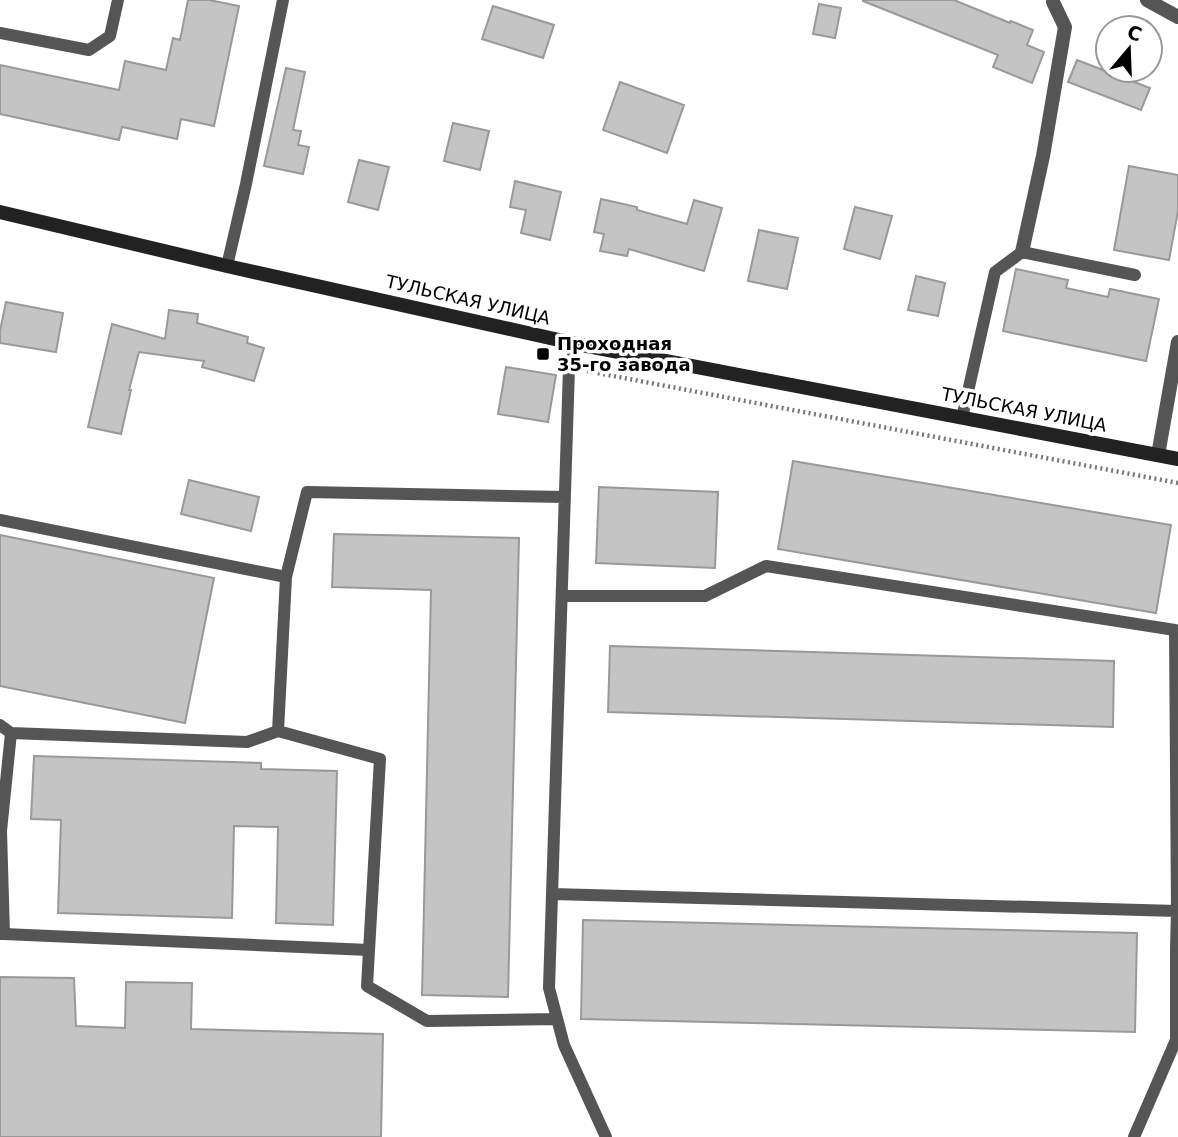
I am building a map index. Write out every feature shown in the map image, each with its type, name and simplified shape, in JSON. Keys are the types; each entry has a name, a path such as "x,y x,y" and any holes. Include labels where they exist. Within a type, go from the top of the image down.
{"main road":[{"name":"ТУЛЬСКАЯ УЛИЦА","path":"0,212 577,344 1178,459"}],"street":[{"path":"1022,252 1043,156 1065,27 1053,0"},
{"path":"1147,0 1178,18"},
{"path":"1157,455 1178,342"}],"lane":[{"path":"0,33 89,50 110,36 118,0"},
{"path":"227,265 246,184 281,0"},
{"path":"962,418 995,272 1022,252 1135,275"},
{"path":"577,344 569,368 549,988 564,1045 606,1137"},
{"path":"278,731 286,577 307,492 565,497"},
{"path":"0,520 286,577"},
{"path":"562,596 705,596 766,566 1175,630 1176,1040 1134,1137"},
{"path":"369,950 2,934 1,831 6,729 247,743 278,731 380,759 367,986 427,1021 557,1019"},
{"path":"552,894 1177,911"}],"path":[{"path":"569,368 1178,484"}],"building":[{"path":"188,0 209,0 239,6 214,126 181,119 177,139 122,127 119,140 0,114 0,65 119,90 125,61 166,70 173,38 180,40"},
{"path":"863,0 954,0 1033,30 1027,45 1044,52 1032,83 993,67 998,55"},
{"path":"819,4 841,8 835,38 813,34"},
{"path":"493,6 554,25 543,58 482,39"},
{"path":"1077,60 1094,67 1094,84 1140,84 1150,88 1141,110 1068,82"},
{"path":"286,68 305,72 293,130 301,131 298,145 309,147 303,174 264,166"},
{"path":"620,82 684,105 667,153 603,130"},
{"path":"453,123 489,131 480,170 444,161"},
{"path":"359,160 389,167 378,210 348,202"},
{"path":"1129,166 1178,175 1178,211 1169,260 1114,250"},
{"path":"515,181 561,192 550,240 521,233 526,210 510,207"},
{"path":"601,199 637,207 637,210 687,224 694,200 722,208 704,271 629,249 627,256 600,251 604,234 594,232"},
{"path":"855,207 892,216 880,259 844,249"},
{"path":"759,230 798,238 787,289 748,281"},
{"path":"1016,269 1068,280 1066,288 1108,297 1110,289 1159,299 1146,361 1003,331"},
{"path":"916,276 945,283 938,316 908,310"},
{"path":"6,302 63,313 56,352 0,343"},
{"path":"169,310 198,314 197,323 248,337 247,343 264,348 254,381 202,367 204,361 139,352 121,434 88,427 112,324 165,339"},
{"path":"506,367 556,375 548,422 498,414"},
{"path":"793,461 1171,525 1156,613 778,549"},
{"path":"189,480 259,497 251,531 181,514"},
{"path":"599,487 718,492 715,568 596,563"},
{"path":"334,534 519,538 508,997 422,995 431,590 332,587"},
{"path":"0,535 214,578 185,723 0,686"},
{"path":"610,646 1114,661 1113,727 608,712"},
{"path":"34,756 261,763 261,769 337,771 333,925 276,923 278,827 234,826 232,918 58,913 61,820 31,819"},
{"path":"583,920 1137,933 1135,1032 581,1019"},
{"path":"0,977 74,978 76,1026 125,1028 126,982 192,983 191,1029 383,1034 381,1137 0,1137"}],"place":[{"name":"Проходная 35-го завода","path":"543,354"}]}
